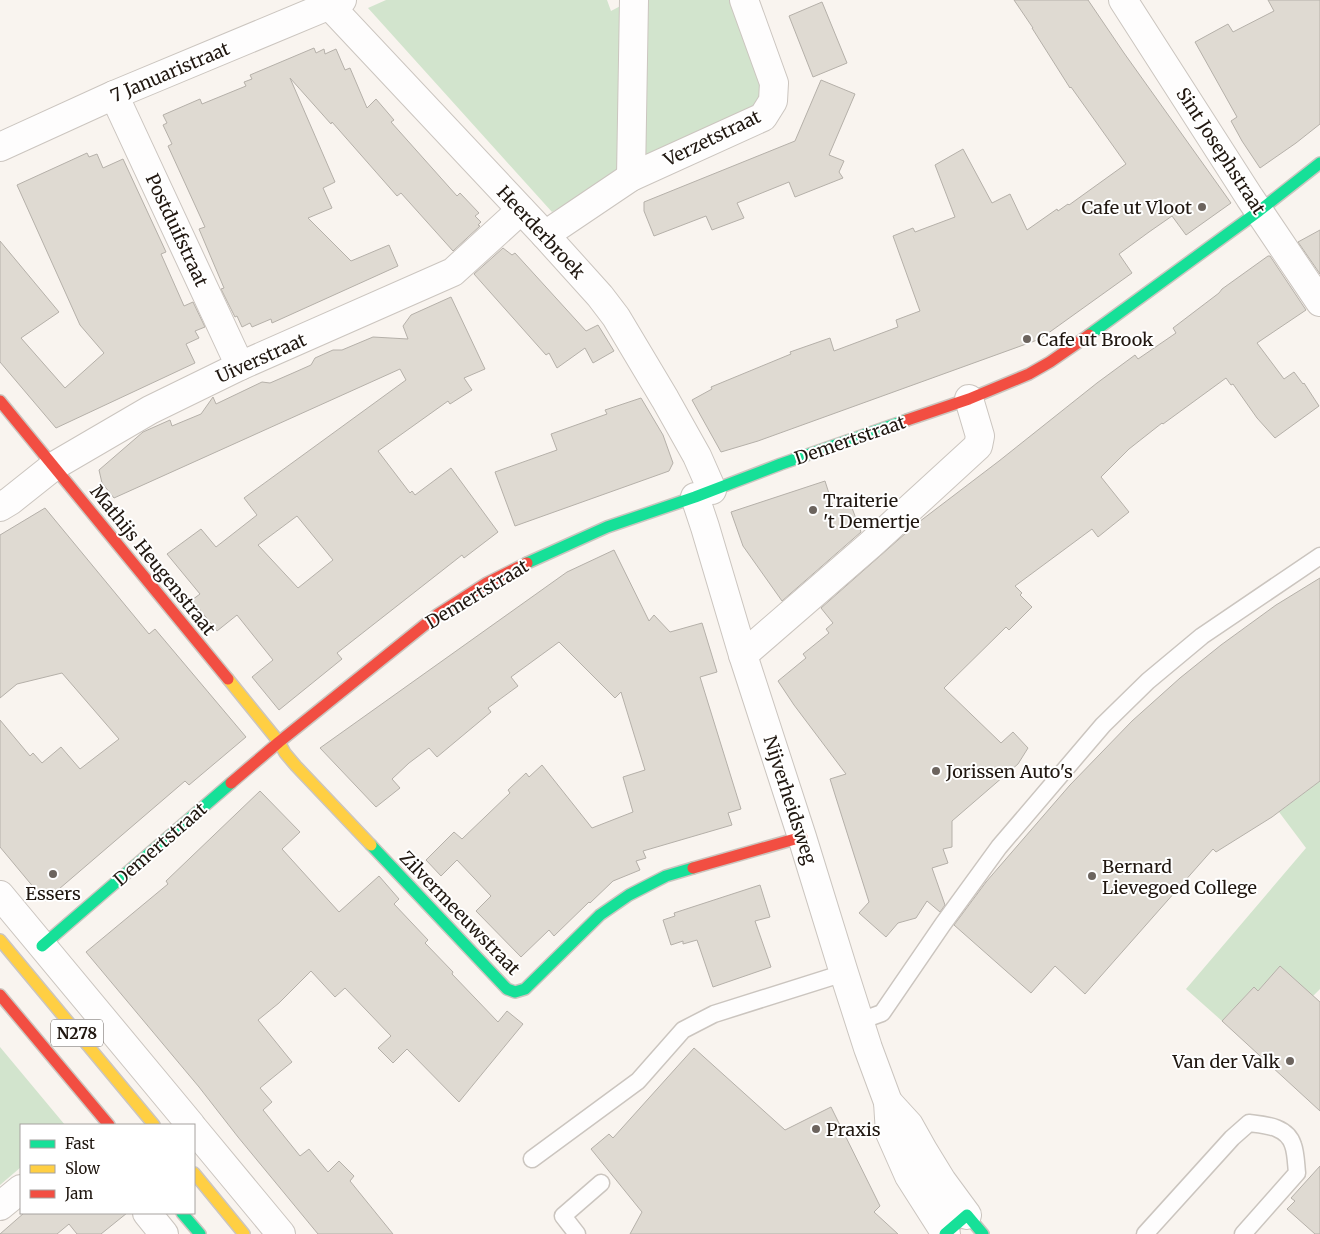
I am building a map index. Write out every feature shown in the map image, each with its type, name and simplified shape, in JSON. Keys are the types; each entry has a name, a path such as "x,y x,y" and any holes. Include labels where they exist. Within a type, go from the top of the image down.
{"street":[{"path":"631,177 634,0"},
{"name":"Verzetstraat","path":"545,235 631,177 763,117 773,101 774,83 744,0"},
{"name":"Sint Josephstraat","path":"1123,0 1320,302"},
{"name":"7 Januaristraat","path":"0,147 114,94 336,3"},
{"name":"Heerderbroek","path":"336,3 521,210 583,276 616,316 697,456 703,493"},
{"name":"Postduifstraat","path":"114,94 240,366"},
{"name":"Demertstraat","path":"42,946 279,742 437,615 487,583 534,559 608,527 772,467 969,399 1029,374 1050,362 1259,211 1320,163"},
{"name":"Uiverstraat","path":"0,507 54,466 150,410 240,366 453,272 521,210"},
{"path":"743,655 870,546 978,446 980,436 969,399"},
{"name":"Mathijs Heugenstraat","path":"0,400 279,742"},
{"name":"Nijverheidsweg","path":"703,493 705,527 743,655 844,973 888,1102 890,1133 909,1176 946,1234"},
{"name":"Zilvermeeuwstraat","path":"279,742 296,766 506,990 515,992 525,989 600,915 646,886 666,876 802,837"},
{"path":"3,906 42,946 190,1124"},
{"name":"N278","path":"0,940 153,1124"},
{"name":"N278","path":"0,995 108,1124"},
{"name":"Nijverheidsweg","path":"888,1102 909,1124 942,1181 975,1224"},
{"path":"195,1130 281,1234"},
{"path":"195,1174 244,1234"},
{"path":"0,1206 20,1190"},
{"path":"148,1214 164,1234"},
{"path":"183,1214 200,1234"},
{"path":"946,1234 975,1224"}],"lane":[{"path":"860,1021 882,1013 999,847 1103,725 1148,681 1202,636 1320,556"},
{"path":"532,1159 638,1081 683,1030 714,1014 844,973"},
{"path":"1145,1234 1232,1138 1248,1123 1274,1127 1286,1134 1293,1144 1297,1173 1243,1234"},
{"path":"577,1234 563,1216 601,1183"}],"green space":[{"path":"386,0 607,0 611,11 628,2 622,172 552,212 368,8"},
{"path":"641,0 737,0 767,83 758,110 638,164"},
{"path":"1320,781 1320,989 1313,996 1280,967 1258,991 1254,987 1222,1021 1186,989 1306,848 1279,812"},
{"path":"0,1047 64,1124 20,1124 20,1168 0,1185"}],"building":[{"path":"1014,0 1088,0 1231,203 1186,235 1172,216 1149,232 1119,254 1132,273 1040,339 758,441 721,452 692,400 712,389 711,387 791,354 790,352 830,338 834,351 898,327 896,320 920,311 893,236 913,228 915,232 955,217 935,165 963,149 992,203 1010,194 1027,230 1057,209 1058,211 1069,205 1126,164 1070,88"},
{"path":"1268,0 1320,0 1320,124 1260,168 1231,121 1237,117 1195,42 1228,24 1233,32 1274,11"},
{"path":"822,2 847,63 813,77 789,16"},
{"path":"314,48 316,53 324,49 325,54 336,49 345,70 350,68 367,108 376,99 394,120 391,122 457,196 460,193 479,213 475,216 481,222 478,225 480,226 453,251 401,193 397,196 332,122 331,124 290,78 335,182 323,188 332,208 308,218 351,261 389,245 398,266 272,323 271,319 252,327 250,323 242,327 221,289 224,288 199,229 205,227 168,146 172,144 163,125 167,123 163,115 200,99 202,104 246,86 244,82 252,79 250,75"},
{"path":"821,80 855,94 829,155 844,161 839,172 843,178 795,197 789,182 737,203 744,218 712,230 706,216 654,236 644,211 644,202 795,141"},
{"path":"87,153 89,157 97,154 103,168 123,159 166,252 161,254 184,306 193,302 205,327 195,331 199,338 186,344 195,363 56,428 0,362 0,241 59,312 21,338 65,388 104,353 80,325 17,185"},
{"path":"1320,230 1320,274 1298,242"},
{"path":"503,248 512,255 515,253 586,331 598,325 614,351 593,363 585,348 557,368 549,353 546,355 474,274"},
{"path":"1270,256 1306,310 1257,343 1284,379 1294,372 1304,383 1319,406 1275,438 1257,418 1233,384 1231,385 1226,378 1129,449 1101,477 1129,512 1098,537 1092,529 1015,586 1022,593 1020,595 1032,607 1009,630 1006,627 944,688 1001,743 1013,732 1028,748 1018,764 952,821 952,847 943,849 948,863 932,868 945,905 940,912 927,901 916,918 898,923 886,937 859,913 869,902 830,779 846,774 778,681 806,658 803,654 829,633 826,629 833,623 821,608 915,525 1135,355 1138,359 1176,333 1173,328"},
{"path":"451,297 485,369 464,378 472,390 450,404 448,401 378,451 410,493 412,491 415,495 451,468 498,532 464,558 462,555 337,653 342,659 279,710 252,677 273,660 237,615 217,631 192,600 200,594 167,554 201,529 216,547 257,515 244,498 406,380 400,369 114,498 102,483 99,470 143,432 170,420 172,426 201,414 213,397 216,404 262,382 270,383 311,365 315,358 333,350 342,350 373,337 408,339 403,326 411,315","holes":["297,516 333,560 298,588 258,545"]},
{"path":"641,398 663,435 673,463 669,471 515,526 495,472 557,450 551,434 607,414 605,410"},
{"path":"825,481 833,506 849,500 861,532 782,601 743,546 731,512"},
{"path":"45,508 149,634 155,629 246,737 189,785 185,781 45,901 0,847 0,720 30,756 33,753 42,763 61,747 80,769 119,739 62,673 17,684 0,698 0,535"},
{"path":"614,550 649,621 654,615 670,632 702,623 717,672 700,677 741,809 728,813 732,825 643,851 646,858 636,861 640,870 613,881 554,936 549,930 521,957 476,911 491,896 457,860 441,876 426,860 454,832 462,839 510,793 508,790 526,773 529,777 542,765 592,828 633,812 623,777 645,770 621,692 615,698 559,642 511,677 518,686 488,708 491,712 437,757 429,748 409,763 392,779 400,788 376,807 320,748 567,572"},
{"path":"1320,578 1320,781 1272,817 1216,852 1213,849 1085,994 1055,966 1031,993 954,925 986,882 1070,785 1132,721 1180,678 1221,645 1276,605"},
{"path":"260,791 300,832 282,849 339,912 379,876 399,899 394,904 428,940 425,943 498,1022 507,1011 523,1024 459,1102 407,1049 393,1063 378,1048 391,1036 345,988 335,997 311,971 279,1003 258,1020 292,1062 260,1088 272,1102 263,1110 300,1156 309,1149 328,1172 339,1161 354,1176 350,1181 393,1234 318,1234 86,952 168,884 166,881"},
{"path":"760,885 770,917 755,921 771,967 713,987 697,940 683,944 683,941 671,945 663,920 675,916 674,913"},
{"path":"1280,966 1320,1002 1320,1111 1222,1021 1254,987 1258,991"},
{"path":"694,1048 785,1130 831,1107 880,1206 874,1212 898,1234 630,1234 642,1212 591,1149 609,1134 613,1138"},
{"path":"1320,1166 1320,1234 1315,1234 1287,1209 1295,1201 1291,1198"},
{"path":"23,1214 126,1214 101,1234 77,1234 69,1224 57,1234 0,1234"}],"traffic: fast":[{"path":"1089,335 1259,211 1320,163"},
{"path":"527,563 607,527 907,420"},
{"path":"42,946 231,783"},
{"path":"371,845 507,989 515,992 525,989 600,915 629,895 666,876 693,868"},
{"path":"183,1214 200,1234"},
{"path":"945,1234 967,1215 983,1234"}],"traffic: slow":[{"path":"228,679 296,766 371,845"},
{"path":"0,940 153,1124"},
{"path":"195,1174 244,1234"}],"traffic: jam":[{"path":"907,420 969,399 1029,374 1089,335"},
{"path":"0,401 228,679"},
{"path":"231,783 437,615 487,583 527,563"},
{"path":"693,868 802,837"},
{"path":"0,995 108,1124"}],"place":[{"name":"Cafe ut Vloot","path":"1202,207"},
{"name":"Cafe ut Brook","path":"1027,339"},
{"name":"Traiterie 't Demertje","path":"813,510"},
{"name":"Jorissen Auto's","path":"936,771"},
{"name":"Essers","path":"53,874"},
{"name":"Bernard Lievegoed College","path":"1092,876"},
{"name":"Van der Valk","path":"1290,1061"},
{"name":"Praxis","path":"816,1129"}]}
